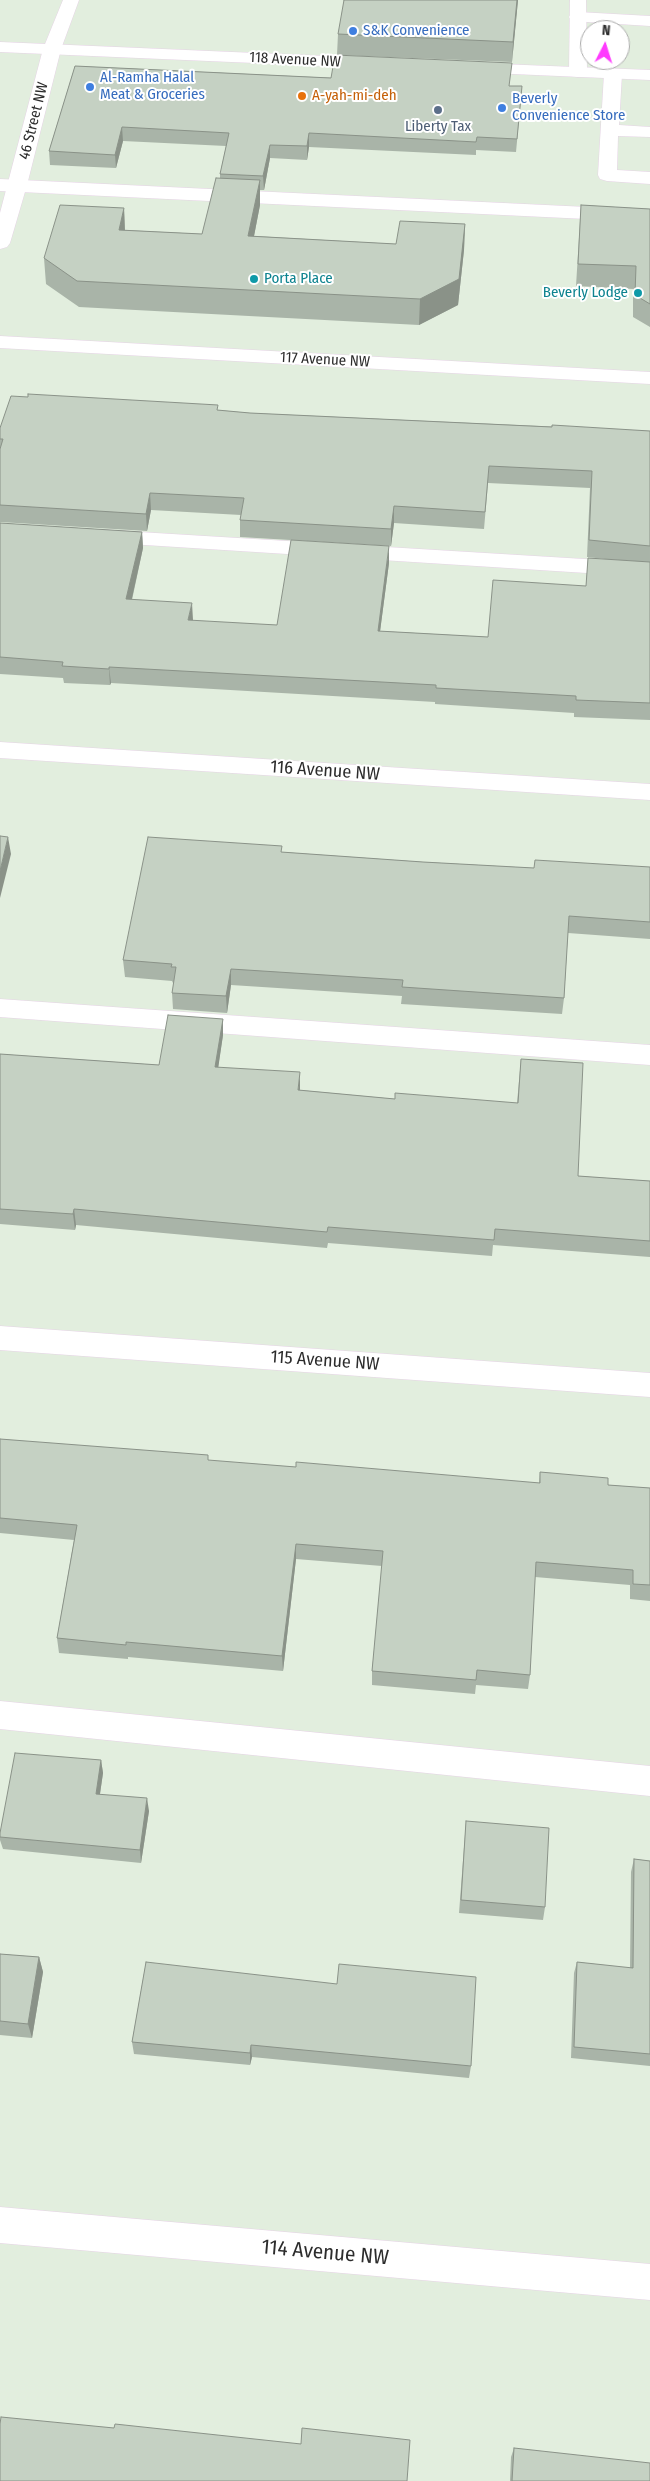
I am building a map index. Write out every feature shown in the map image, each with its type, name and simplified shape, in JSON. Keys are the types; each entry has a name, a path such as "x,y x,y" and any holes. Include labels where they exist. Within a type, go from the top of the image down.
{"street":[{"name":"46 Street NW","path":"0,243 9,185 52,50 71,0"},
{"path":"578,72 578,9 650,21"},
{"name":"118 Avenue NW","path":"0,47 392,64"},
{"path":"460,67 650,75"},
{"path":"613,74 607,175 650,178"},
{"path":"610,130 650,132"},
{"path":"9,185 650,216"},
{"name":"117 Avenue NW","path":"0,342 650,378"},
{"path":"89,536 650,570"},
{"name":"116 Avenue NW","path":"0,750 650,792"},
{"path":"0,1008 650,1054"},
{"name":"115 Avenue NW","path":"0,1338 650,1385"},
{"path":"0,1715 650,1781"},
{"name":"114 Avenue NW","path":"0,2225 650,2282"}],"building":[{"path":"344,0 517,0 513,42 338,34"},
{"path":"335,55 512,63 509,86 522,86 517,139 477,137 476,142 309,133 307,146 270,145 263,176 220,174 229,133 122,127 115,155 49,151 75,66 331,78"},
{"path":"216,178 260,180 248,236 396,244 400,221 465,224 459,279 420,299 77,281 44,258 60,205 124,208 119,230 202,234"},
{"path":"581,205 650,209 650,304 635,295 636,266 578,264"},
{"path":"28,394 218,405 217,410 250,413 552,427 552,425 650,431 650,546 589,540 592,471 489,466 485,512 394,506 391,529 240,520 244,498 150,493 146,514 0,505 0,449 3,439 0,439 0,428 11,396 28,397"},
{"path":"0,523 142,532 126,599 192,603 188,620 277,625 291,540 389,546 378,631 488,637 493,580 586,586 588,558 650,562 650,703 576,700 576,696 436,688 436,685 62,666 63,662 0,657"},
{"path":"0,836 8,837 0,871"},
{"path":"148,837 282,846 281,852 423,862 534,868 535,860 650,867 650,922 569,916 564,998 402,987 403,980 231,969 226,996 172,993 176,967 171,967 172,964 123,960"},
{"path":"168,1015 223,1019 215,1067 300,1072 298,1090 395,1099 395,1093 518,1103 521,1059 583,1063 578,1176 650,1181 650,1241 495,1229 494,1240 328,1227 327,1232 74,1209 73,1214 0,1209 0,1054 159,1065"},
{"path":"0,1439 208,1455 208,1460 296,1467 296,1462 540,1483 540,1472 608,1478 608,1485 650,1488 650,1585 633,1584 633,1570 536,1562 530,1675 477,1670 476,1680 372,1671 383,1551 296,1544 282,1656 126,1642 126,1645 57,1638 77,1525 0,1518"},
{"path":"15,1753 101,1760 96,1794 147,1798 140,1850 0,1837"},
{"path":"466,1821 549,1828 545,1907 461,1900"},
{"path":"634,1859 650,1861 650,2054 574,2047 577,1962 633,1968"},
{"path":"0,1954 39,1957 28,2024 0,2021"},
{"path":"146,1962 337,1984 339,1964 476,1977 471,2066 251,2045 250,2053 132,2042"},
{"path":"1,2417 114,2428 115,2424 301,2444 302,2428 410,2440 407,2481 0,2481"},
{"path":"514,2448 650,2463 650,2481 512,2481"}],"place":[{"name":"S&K Convenience","path":"353,31"},
{"name":"Al-Ramha Halal Meat & Groceries","path":"90,87"},
{"name":"A-yah-mi-deh","path":"302,96"},
{"name":"Beverly Convenience Store","path":"502,108"},
{"name":"Liberty Tax","path":"438,110"},
{"name":"Porta Place","path":"254,279"},
{"name":"Beverly Lodge","path":"638,293"}]}
